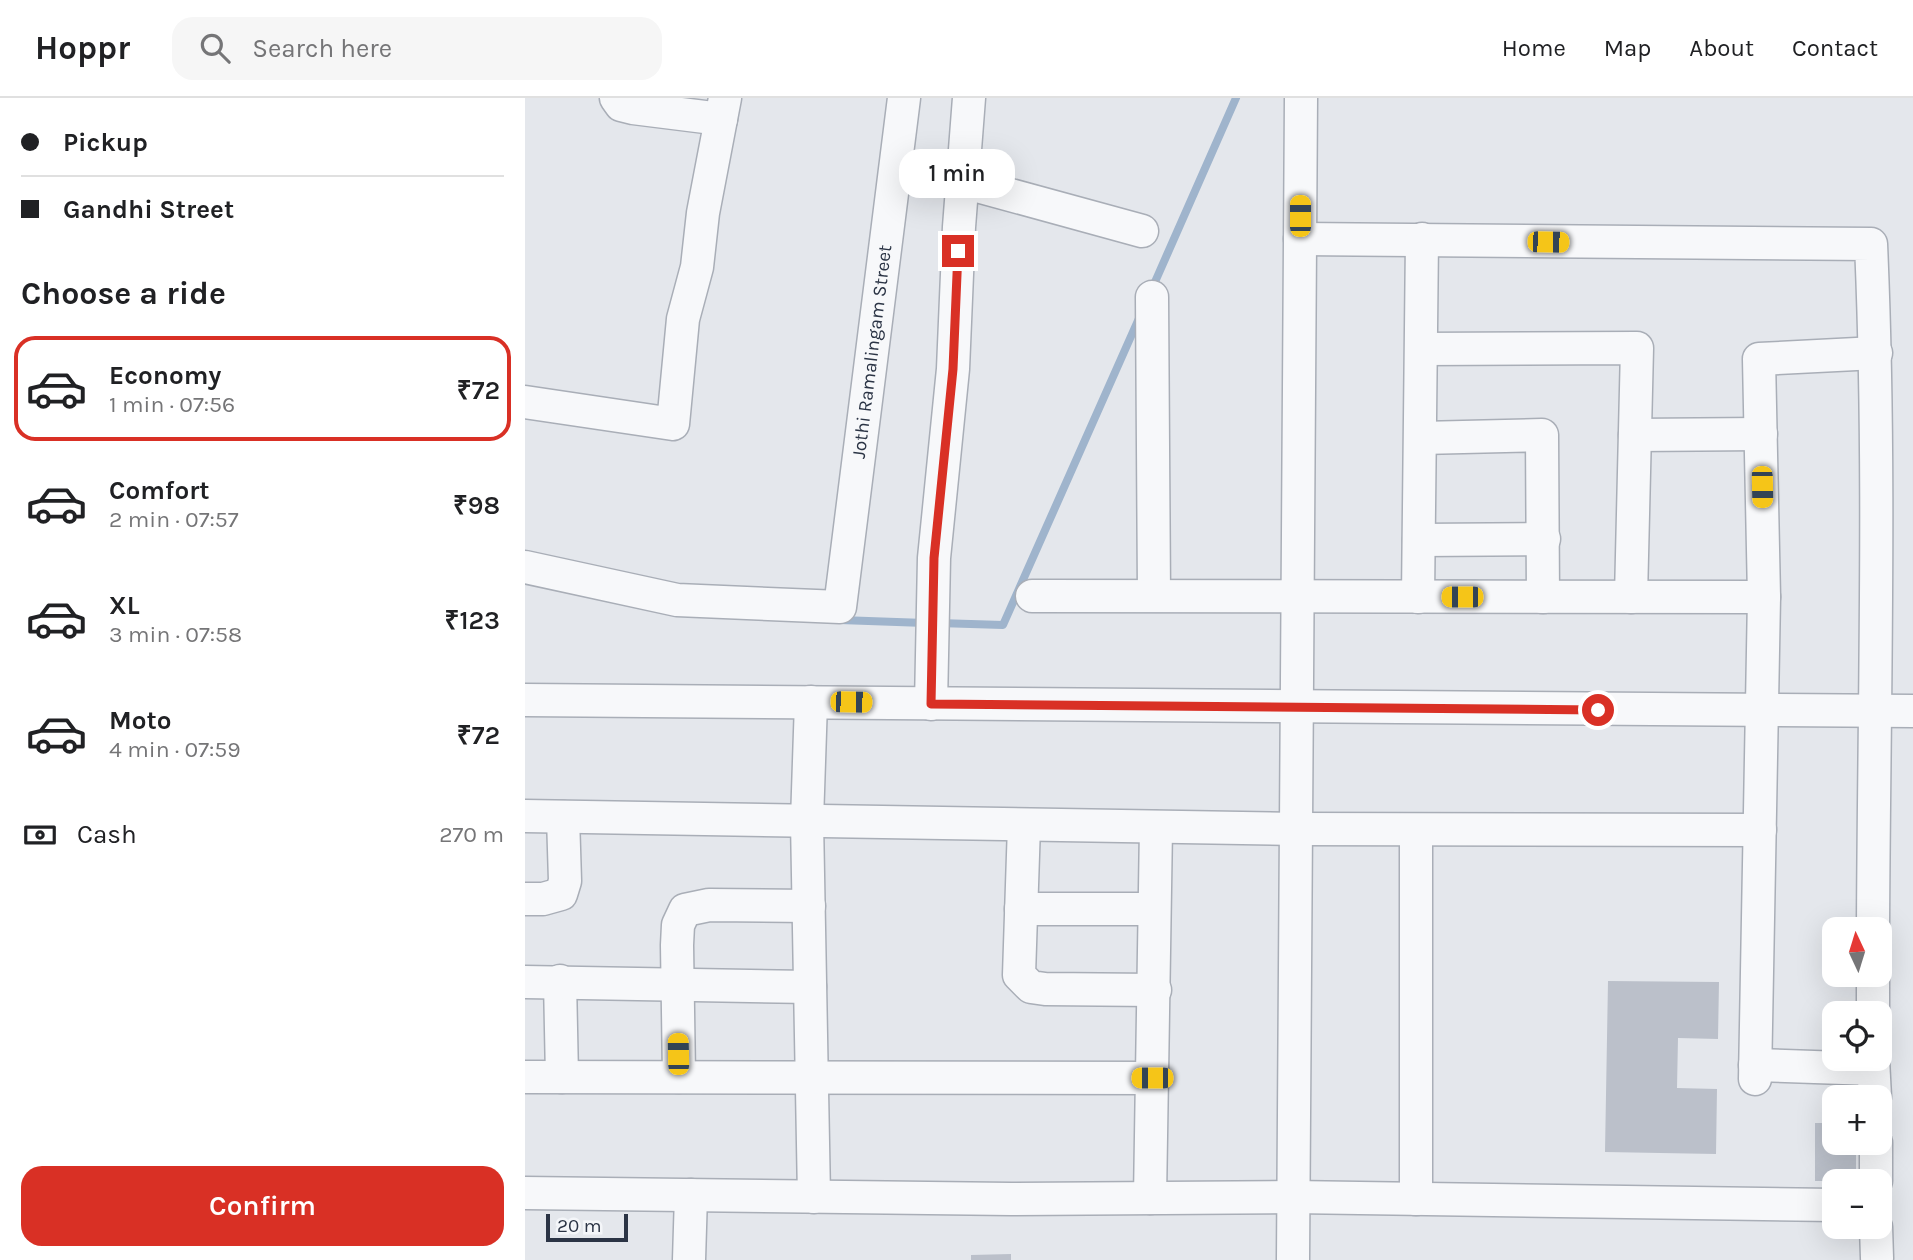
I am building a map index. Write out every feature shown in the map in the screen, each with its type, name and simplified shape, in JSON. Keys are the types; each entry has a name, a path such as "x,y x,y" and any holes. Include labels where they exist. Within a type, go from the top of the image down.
{"street":[{"path":"525,402 673,424 683,319 697,267 723,108 633,108 621,105 616,98"},
{"name":"Jothi Ramalingam Street","path":"525,567 677,600 840,607 904,98"},
{"path":"931,704 934,558 953,369 969,98"},
{"path":"1293,1260 1301,98"},
{"path":"963,182 1142,230"},
{"path":"1300,239 1871,244 1876,353 1873,917"},
{"path":"1418,597 1422,239"},
{"path":"1152,297 1154,596"},
{"path":"1422,349 1636,348 1631,597"},
{"path":"1873,1075 1755,1072 1764,597 1759,359 1876,353"},
{"path":"1635,435 1761,434"},
{"path":"1421,438 1542,435 1543,597"},
{"path":"1419,540 1544,539"},
{"path":"1032,596 1764,597"},
{"path":"525,700 1913,711"},
{"path":"811,702 807,821 814,1197"},
{"path":"525,816 1296,830 1760,830"},
{"path":"525,899 561,894 565,881 563,817"},
{"path":"1024,825 1019,975 1031,987 1155,990"},
{"path":"1150,1198 1156,827"},
{"path":"1416,830 1416,1199"},
{"path":"679,1077 678,925 685,910 709,905 809,906"},
{"path":"1021,909 1154,908"},
{"path":"525,982 810,987"},
{"path":"560,982 562,1077"},
{"path":"525,1077 1152,1078"},
{"path":"525,1193 814,1197 1293,1197 1822,1205"},
{"path":"689,1260 691,1195"},
{"path":"1877,1239 1877,1258"}],"building":[{"path":"1608,981 1719,982 1718,1039 1678,1038 1677,1088 1717,1089 1716,1154 1605,1152"},
{"path":"1815,1123 1822,1123 1822,1155 1856,1155 1856,1169 1822,1169 1822,1181 1815,1181"},
{"path":"1011,1254 1011,1260 971,1260 971,1255"}],"waterway":[{"path":"1151,291 1236,98"},
{"path":"938,623 1003,625 1140,316"},
{"path":"840,620 925,623"}],"route":[{"path":"958,251 953,369 934,558 931,704 1598,710"}]}
